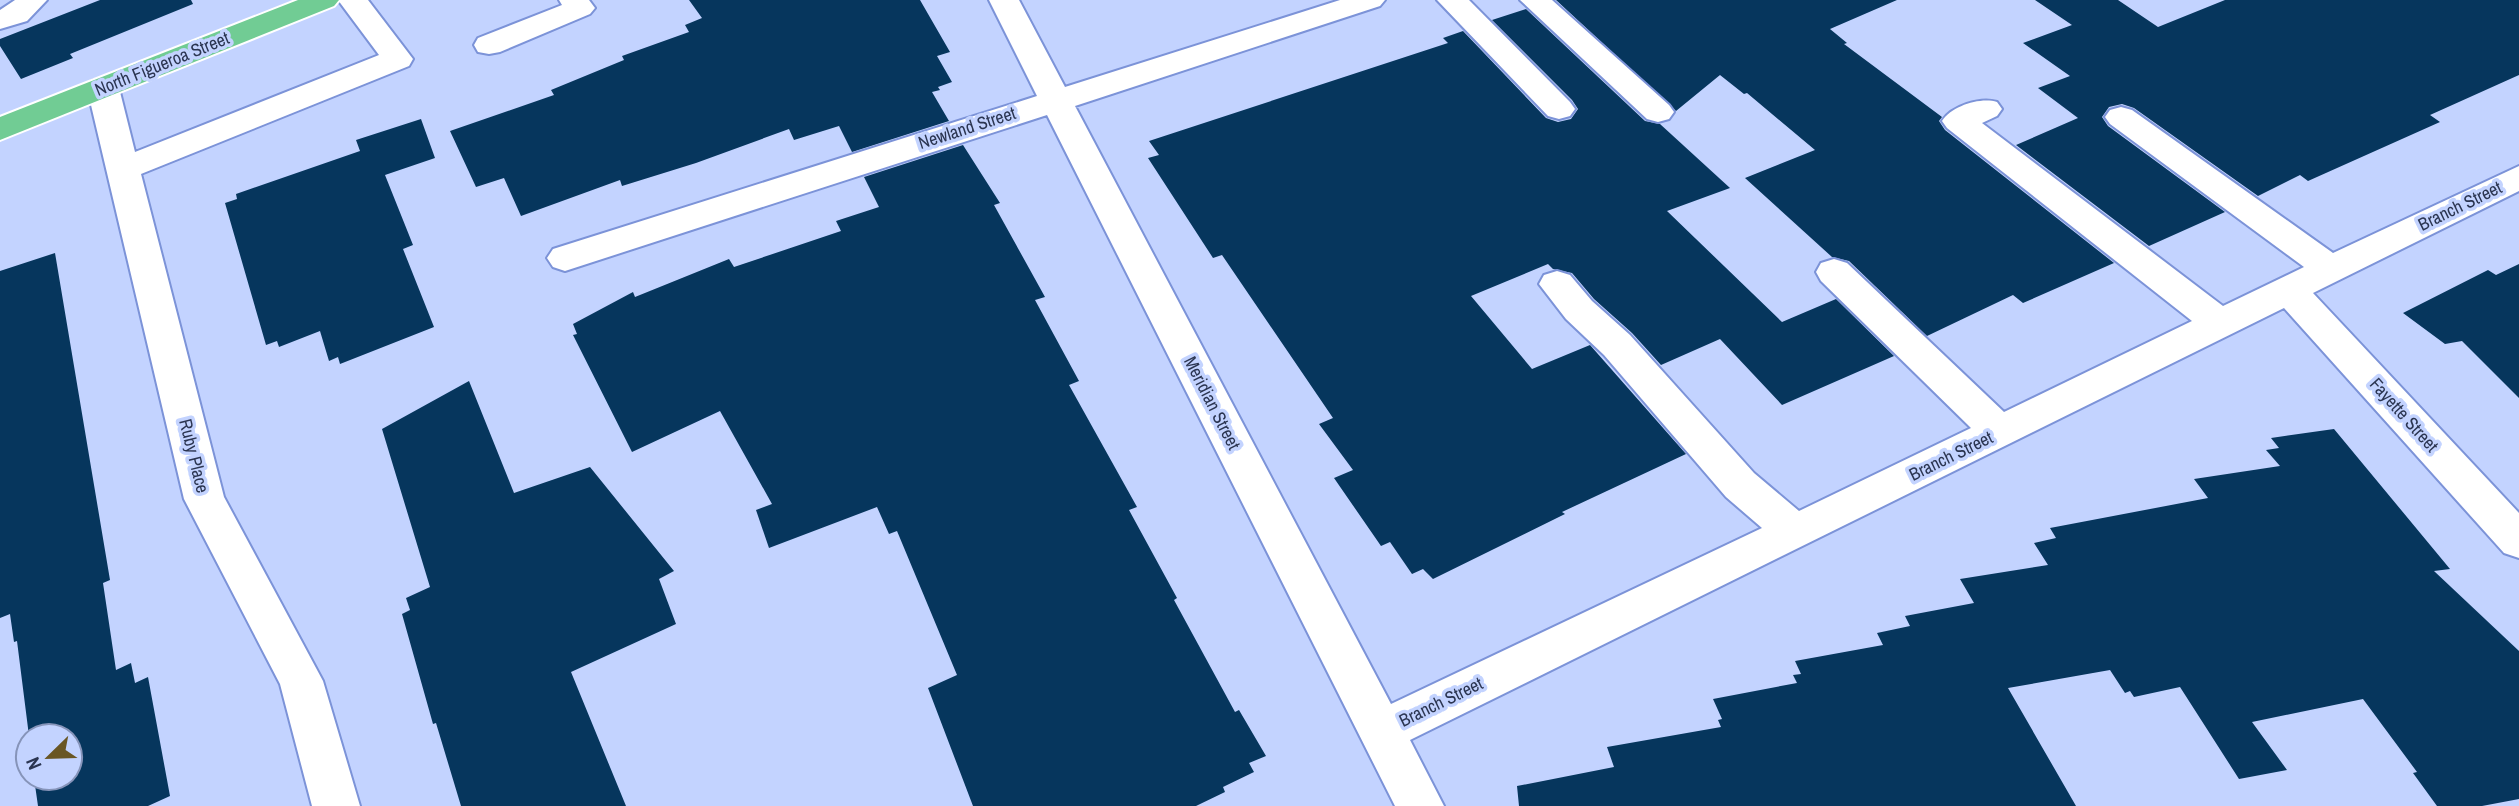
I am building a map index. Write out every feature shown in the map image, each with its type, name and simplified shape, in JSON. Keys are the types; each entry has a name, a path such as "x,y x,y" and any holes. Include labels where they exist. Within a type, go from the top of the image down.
{"main road":[{"name":"North Figueroa Street","path":"0,129 324,0"}],"street":[{"path":"0,20 16,15 32,0"},
{"path":"122,169 398,60 353,0"},
{"name":"Meridian Street","path":"1004,0 1420,806"},
{"name":"Newland Street","path":"565,258 1055,99 1324,6 1370,0"},
{"path":"1452,0 1559,110"},
{"path":"1535,0 1658,112"},
{"path":"489,45 582,3"},
{"name":"Ruby Place","path":"103,88 204,499 301,681 336,806"},
{"path":"1986,109 1958,121 2220,323"},
{"path":"2121,117 2331,269"},
{"name":"Branch Street","path":"1381,731 1795,532 2519,177"},
{"path":"1835,272 2000,432"},
{"path":"1558,284 1579,310 1618,345 1741,485 1795,532"},
{"name":"Fayette Street","path":"2289,290 2519,541"}],"building":[{"path":"100,0 191,0 193,4 70,54 73,58 21,79 0,46 0,39"},
{"path":"689,0 920,0 950,52 937,56 952,82 932,92 949,121 852,152 839,126 794,140 789,129 696,163 622,186 620,180 521,216 504,178 476,187 450,131 554,95 551,90 624,60 622,56 689,32 685,25 702,18"},
{"path":"1556,0 1897,0 1830,29 1847,43 1844,44 1942,117 1939,121 1945,130 2114,263 2023,303 2013,295 1927,336 1849,261 1832,257 1745,178 1815,150 1747,93 1744,94 1720,75 1676,111"},
{"path":"2035,0 2118,0 2158,27 2225,0 2519,0 2519,75 2430,115 2440,122 2308,181 2300,175 2258,196 2134,108 2122,104 2109,107 2102,117 2108,126 2225,212 2149,246 2016,145 2078,118 2038,88 2070,76 2023,43 2072,25"},
{"path":"1526,9 1645,121 1660,124 1730,188 1667,211 1782,322 1836,299 1894,356 1782,405 1720,339 1661,365 1632,333 1594,299 1572,273 1553,269 1548,264 1471,296 1532,369 1590,345 1686,454 1562,512 1565,514 1433,579 1423,569 1412,574 1390,542 1381,546 1334,478 1353,470 1319,424 1333,418 1222,255 1213,258 1148,158 1159,155 1149,141 1448,43 1443,38 1463,31 1546,118 1558,122 1571,119 1578,109 1572,100 1492,20"},
{"path":"421,119 435,158 385,175 413,245 403,249 434,327 340,364 338,357 329,361 320,331 279,347 277,341 266,345 225,203 237,199 236,194 360,151 356,140"},
{"path":"963,145 1000,203 994,205 1045,297 1035,300 1079,381 1069,385 1137,507 1129,510 1235,712 1239,710 1266,756 1249,763 1254,772 1223,787 1225,792 1196,806 973,806 928,688 957,675 897,531 889,534 877,507 769,548 756,510 772,504 720,411 632,452 573,335 577,334 573,324 633,292 635,297 729,259 734,267 841,231 836,221 879,207 864,177"},
{"path":"55,253 110,580 103,583 116,670 131,663 135,683 148,677 170,796 148,806 38,806 36,792 84,792 84,722 27,722 17,641 14,642 10,614 0,618 0,271"},
{"path":"2519,264 2519,398 2462,341 2445,344 2403,313 2488,270 2496,275"},
{"path":"469,381 514,493 590,467 674,571 659,579 676,624 571,672 626,806 461,806 436,723 433,724 402,614 410,610 406,598 430,587 382,429"},
{"path":"2334,429 2450,569 2434,571 2519,651 2519,799 2482,806 2437,806 2413,773 2417,772 2363,699 2252,722 2287,770 2239,779 2180,687 2134,697 2130,691 2125,693 2110,670 2008,688 2076,806 1519,806 1517,786 1614,767 1607,747 1721,727 1718,720 1722,719 1713,699 1797,683 1793,675 1801,674 1795,661 1883,645 1877,633 1910,626 1905,616 1974,603 1960,579 2048,565 2034,543 2056,538 2050,528 2208,498 2194,479 2280,466 2266,450 2279,448 2271,438"}]}
